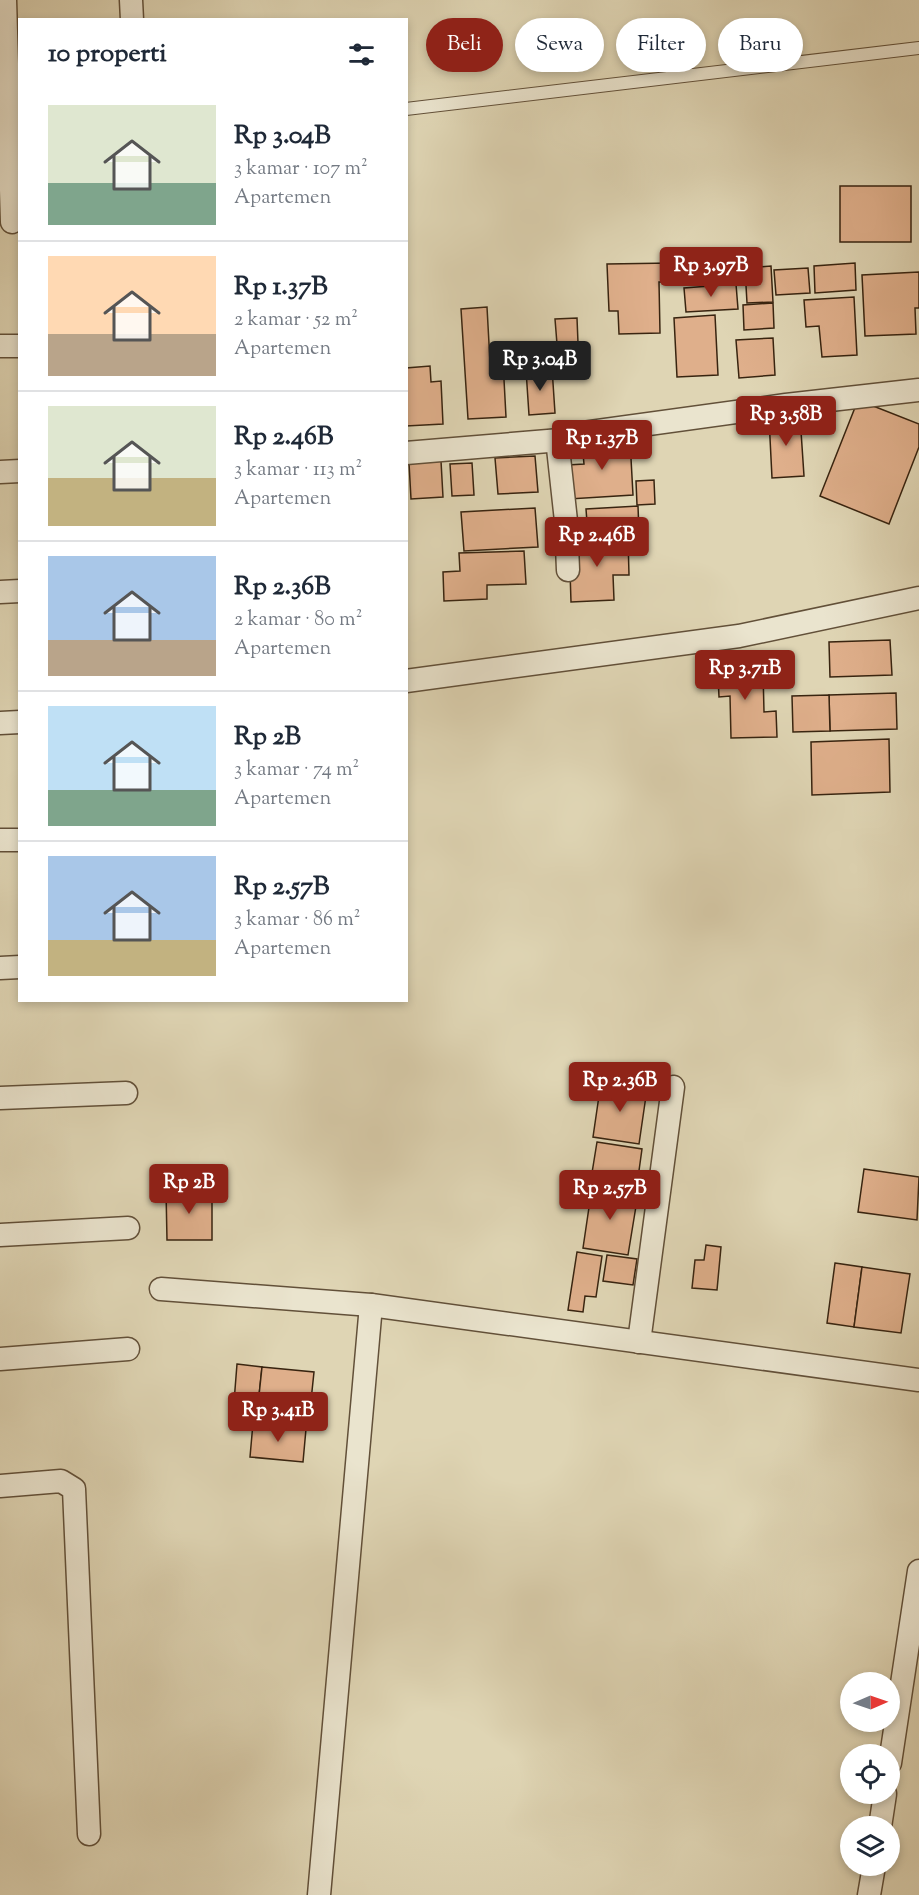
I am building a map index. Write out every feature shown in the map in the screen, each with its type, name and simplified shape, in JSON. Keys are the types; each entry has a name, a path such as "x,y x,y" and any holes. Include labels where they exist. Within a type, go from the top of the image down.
{"street":[{"path":"5,0 11,222"},
{"path":"131,0 132,18"},
{"path":"0,346 18,346"},
{"path":"408,453 560,440 576,434 786,405 919,390"},
{"path":"560,440 558,448 566,521 568,570"},
{"path":"0,472 18,471"},
{"path":"0,592 18,591"},
{"path":"408,681 739,636 919,598"},
{"path":"0,723 18,722"},
{"path":"0,840 18,840"},
{"path":"0,968 18,967"},
{"path":"639,1342 673,1087"},
{"path":"0,1098 126,1093"},
{"path":"0,1235 128,1228"},
{"path":"161,1289 371,1305 919,1380"},
{"path":"319,1895 371,1305"},
{"path":"0,1359 128,1349"},
{"path":"0,1486 61,1481 74,1489 89,1834"},
{"path":"893,1744 919,1571"},
{"path":"869,1895 872,1876"}],"lane":[{"path":"408,109 919,48"}],"building":[{"path":"840,186 911,186 911,242 840,242"},
{"path":"672,263 672,282 659,282 660,333 619,334 618,311 609,311 607,264"},
{"path":"855,263 856,290 815,293 814,266"},
{"path":"771,266 773,302 747,303 745,268"},
{"path":"808,268 810,293 776,295 774,270"},
{"path":"919,272 919,308 915,308 916,334 865,336 862,275"},
{"path":"736,284 738,309 686,312 684,288"},
{"path":"854,297 857,355 822,357 819,326 806,327 804,300"},
{"path":"773,303 774,328 744,330 743,305"},
{"path":"487,307 490,362 503,361 506,417 468,419 461,309"},
{"path":"715,315 718,375 677,377 674,318"},
{"path":"577,318 578,343 557,344 555,319"},
{"path":"773,338 775,375 739,378 736,340"},
{"path":"430,366 431,382 441,381 443,424 408,426 408,368"},
{"path":"552,368 555,413 529,415 526,370"},
{"path":"858,400 919,424 919,447 889,524 820,496"},
{"path":"800,416 804,476 772,478 769,418"},
{"path":"630,440 633,495 569,499 567,465 584,464 582,443"},
{"path":"535,456 538,492 498,494 495,458"},
{"path":"441,461 443,497 411,499 409,463"},
{"path":"472,463 474,495 452,496 450,464"},
{"path":"654,480 655,504 637,505 636,481"},
{"path":"638,506 639,533 588,536 586,509"},
{"path":"535,508 538,547 464,551 461,512"},
{"path":"628,538 629,575 613,575 614,600 571,602 569,540"},
{"path":"524,551 526,584 487,585 487,599 444,601 443,572 460,571 459,553"},
{"path":"890,640 892,675 830,677 829,642"},
{"path":"734,654 735,672 763,671 764,712 776,711 777,737 731,738 730,696 719,697 717,655"},
{"path":"896,693 897,729 830,731 829,695"},
{"path":"829,695 830,731 793,732 792,696"},
{"path":"889,739 890,792 812,795 811,742"},
{"path":"601,1082 647,1089 639,1144 593,1137"},
{"path":"597,1142 642,1149 637,1185 591,1179"},
{"path":"864,1169 919,1177 917,1220 858,1212"},
{"path":"592,1187 638,1194 628,1255 583,1248"},
{"path":"166,1190 212,1190 212,1240 167,1240"},
{"path":"706,1245 721,1247 717,1290 692,1288 695,1260 704,1260"},
{"path":"577,1252 602,1256 596,1297 585,1296 583,1312 568,1310"},
{"path":"607,1255 637,1259 633,1285 603,1281"},
{"path":"835,1263 862,1267 854,1327 827,1323"},
{"path":"862,1267 910,1274 901,1333 854,1327"},
{"path":"237,1364 262,1367 258,1405 234,1402"},
{"path":"262,1367 314,1372 310,1410 258,1405"},
{"path":"253,1423 306,1429 303,1462 250,1457"}]}
